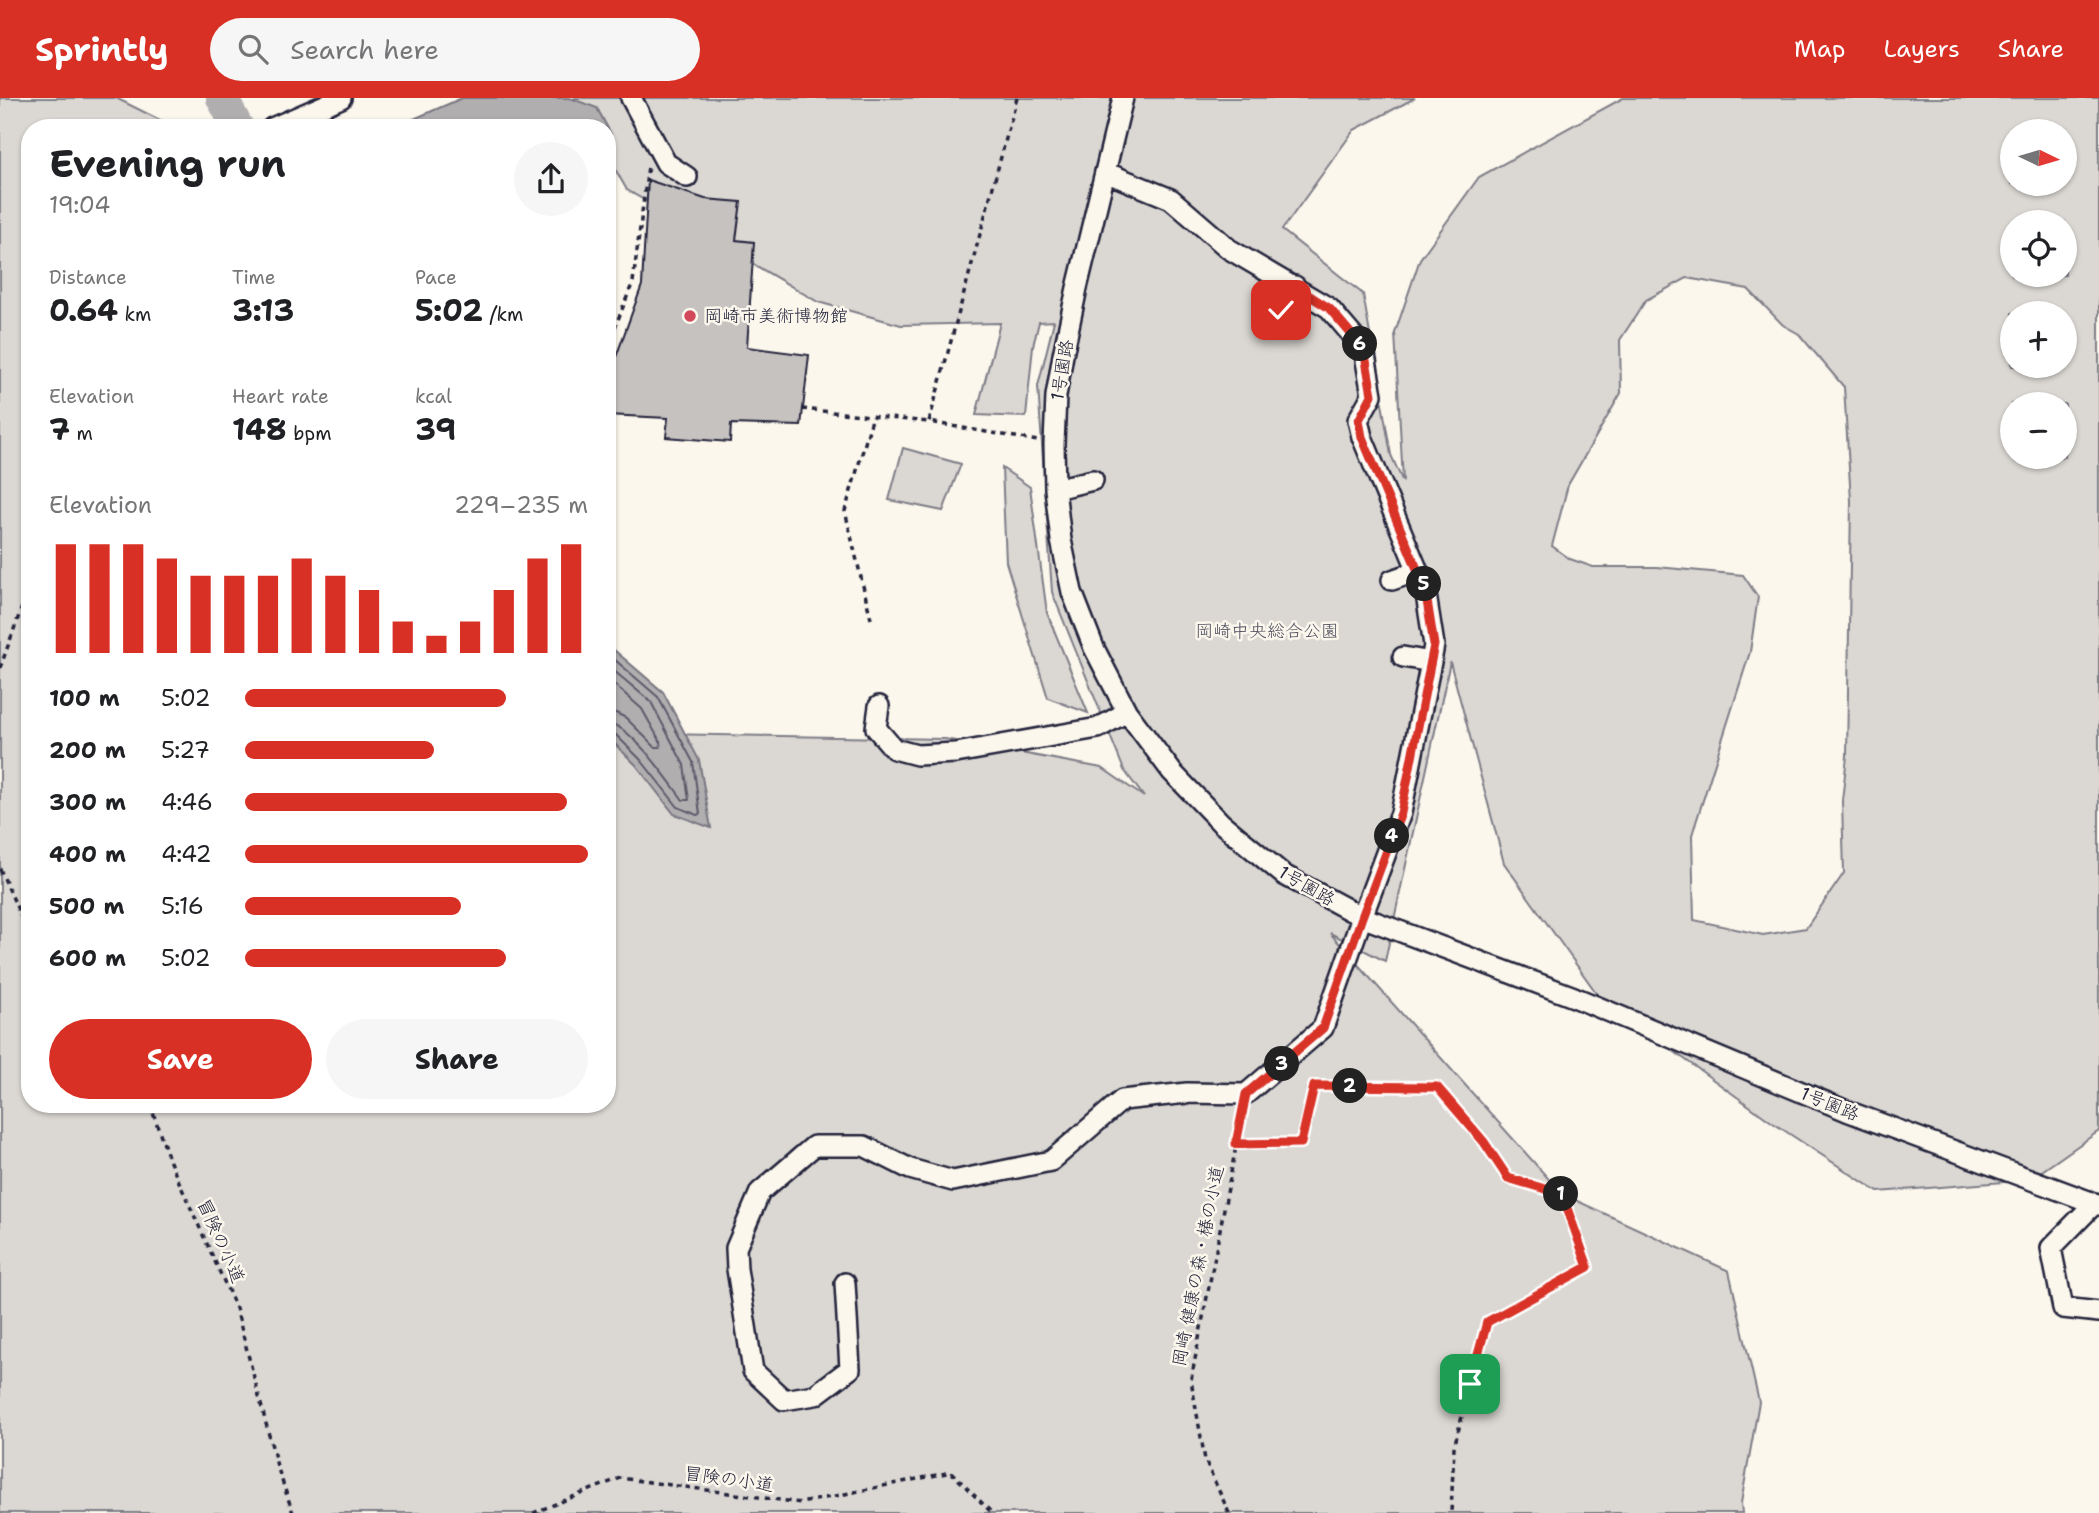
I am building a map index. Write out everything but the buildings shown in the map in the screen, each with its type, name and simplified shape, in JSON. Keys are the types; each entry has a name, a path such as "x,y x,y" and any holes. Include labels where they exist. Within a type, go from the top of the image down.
{"street":[{"path":"293,119 341,98"},
{"path":"631,98 666,163 687,177"},
{"name":"1号園路","path":"1123,98 1063,355 1056,396 1055,489 1061,540 1072,592 1094,648 1128,712 1172,772 1221,823 1284,875 1362,917 1574,997 1847,1111 2097,1204"},
{"path":"845,1283 850,1369 815,1395 784,1400 753,1371 737,1269 736,1248 760,1192 814,1146 864,1146 910,1169 953,1181 1051,1161 1122,1100 1187,1093 1246,1094 1323,1028 1401,813 1434,645 1425,588 1362,437 1359,420 1372,395 1364,349 1329,308 1229,249 1171,199 1105,172"},
{"path":"1281,310 1294,286"},
{"path":"1055,489 1093,480"},
{"path":"1392,580 1418,571"},
{"path":"1403,657 1431,662"},
{"path":"879,706 876,728 894,749 918,755 957,753 1051,738 1098,728 1128,712"},
{"path":"2097,1204 2050,1248 2063,1308 2099,1312"}],"path":[{"path":"929,422 1017,98"},
{"path":"616,325 634,282 652,136"},
{"path":"803,409 929,422 1054,444"},
{"path":"871,619 845,510 873,416"},
{"path":"0,668 21,610"},
{"path":"0,869 21,917"},
{"name":"岡崎 健康の森・椿の小道","path":"1236,1144 1301,1143 1314,1086 1437,1087 1484,1142 1508,1178 1562,1194 1588,1267 1487,1322 1454,1447 1451,1513"},
{"name":"岡崎 健康の森・椿の小道","path":"1229,1513 1205,1460 1191,1380 1246,1094"},
{"name":"冒険の小道","path":"152,1113 170,1162 236,1308 276,1466 293,1513"},
{"name":"冒険の小道","path":"533,1513 620,1478 801,1503 951,1472 992,1513"}],"green space":[{"name":"岡崎中央総合公園","path":"0,98 116,98 158,119 21,119 21,1113 616,1113 616,733 945,739 1102,768 1144,797 1124,770 1052,592 1038,386 1054,321 1039,322 1033,346 1026,417 976,415 1000,323 901,325 818,302 627,190 616,171 616,119 587,119 575,98 1415,98 1354,130 1282,230 1363,294 1391,455 1403,482 1395,333 1420,259 1479,177 1623,98 2099,98 2099,1131 2029,1180 1878,1192 1773,1123 1600,998 1504,863 1450,662 1385,961 1330,933 1562,1194 1729,1271 1759,1402 1741,1503 1742,1513 0,1513","holes":["1687,278 1748,289 1783,325 1799,334 1844,387 1851,501 1847,756 1842,801 1844,873 1806,928 1763,935 1694,920 1692,835 1750,652 1758,597 1743,575 1657,567 1593,567 1570,559 1552,546 1568,485 1621,393 1620,340 1646,300"]},
{"path":"903,448 961,464 943,511 889,500"},
{"path":"1002,468 1030,487 1047,613 1088,713 1048,698 1006,562"}],"water":[{"path":"462,98 570,98 597,108 603,119 414,119"},
{"path":"616,652 663,692 699,760 711,828 674,814 636,765 616,745"}],"waterway":[{"path":"222,98 233,119"}],"place":[{"name":"岡崎市美術博物館","path":"690,316"}],"route":[{"path":"1281,310 1294,286 1329,308 1364,349 1372,395 1359,420 1362,437 1425,588 1434,645 1401,813 1323,1028 1246,1094 1236,1144 1301,1143 1314,1086 1437,1087 1484,1142 1508,1178 1562,1194 1588,1267 1487,1322 1470,1384"}]}
